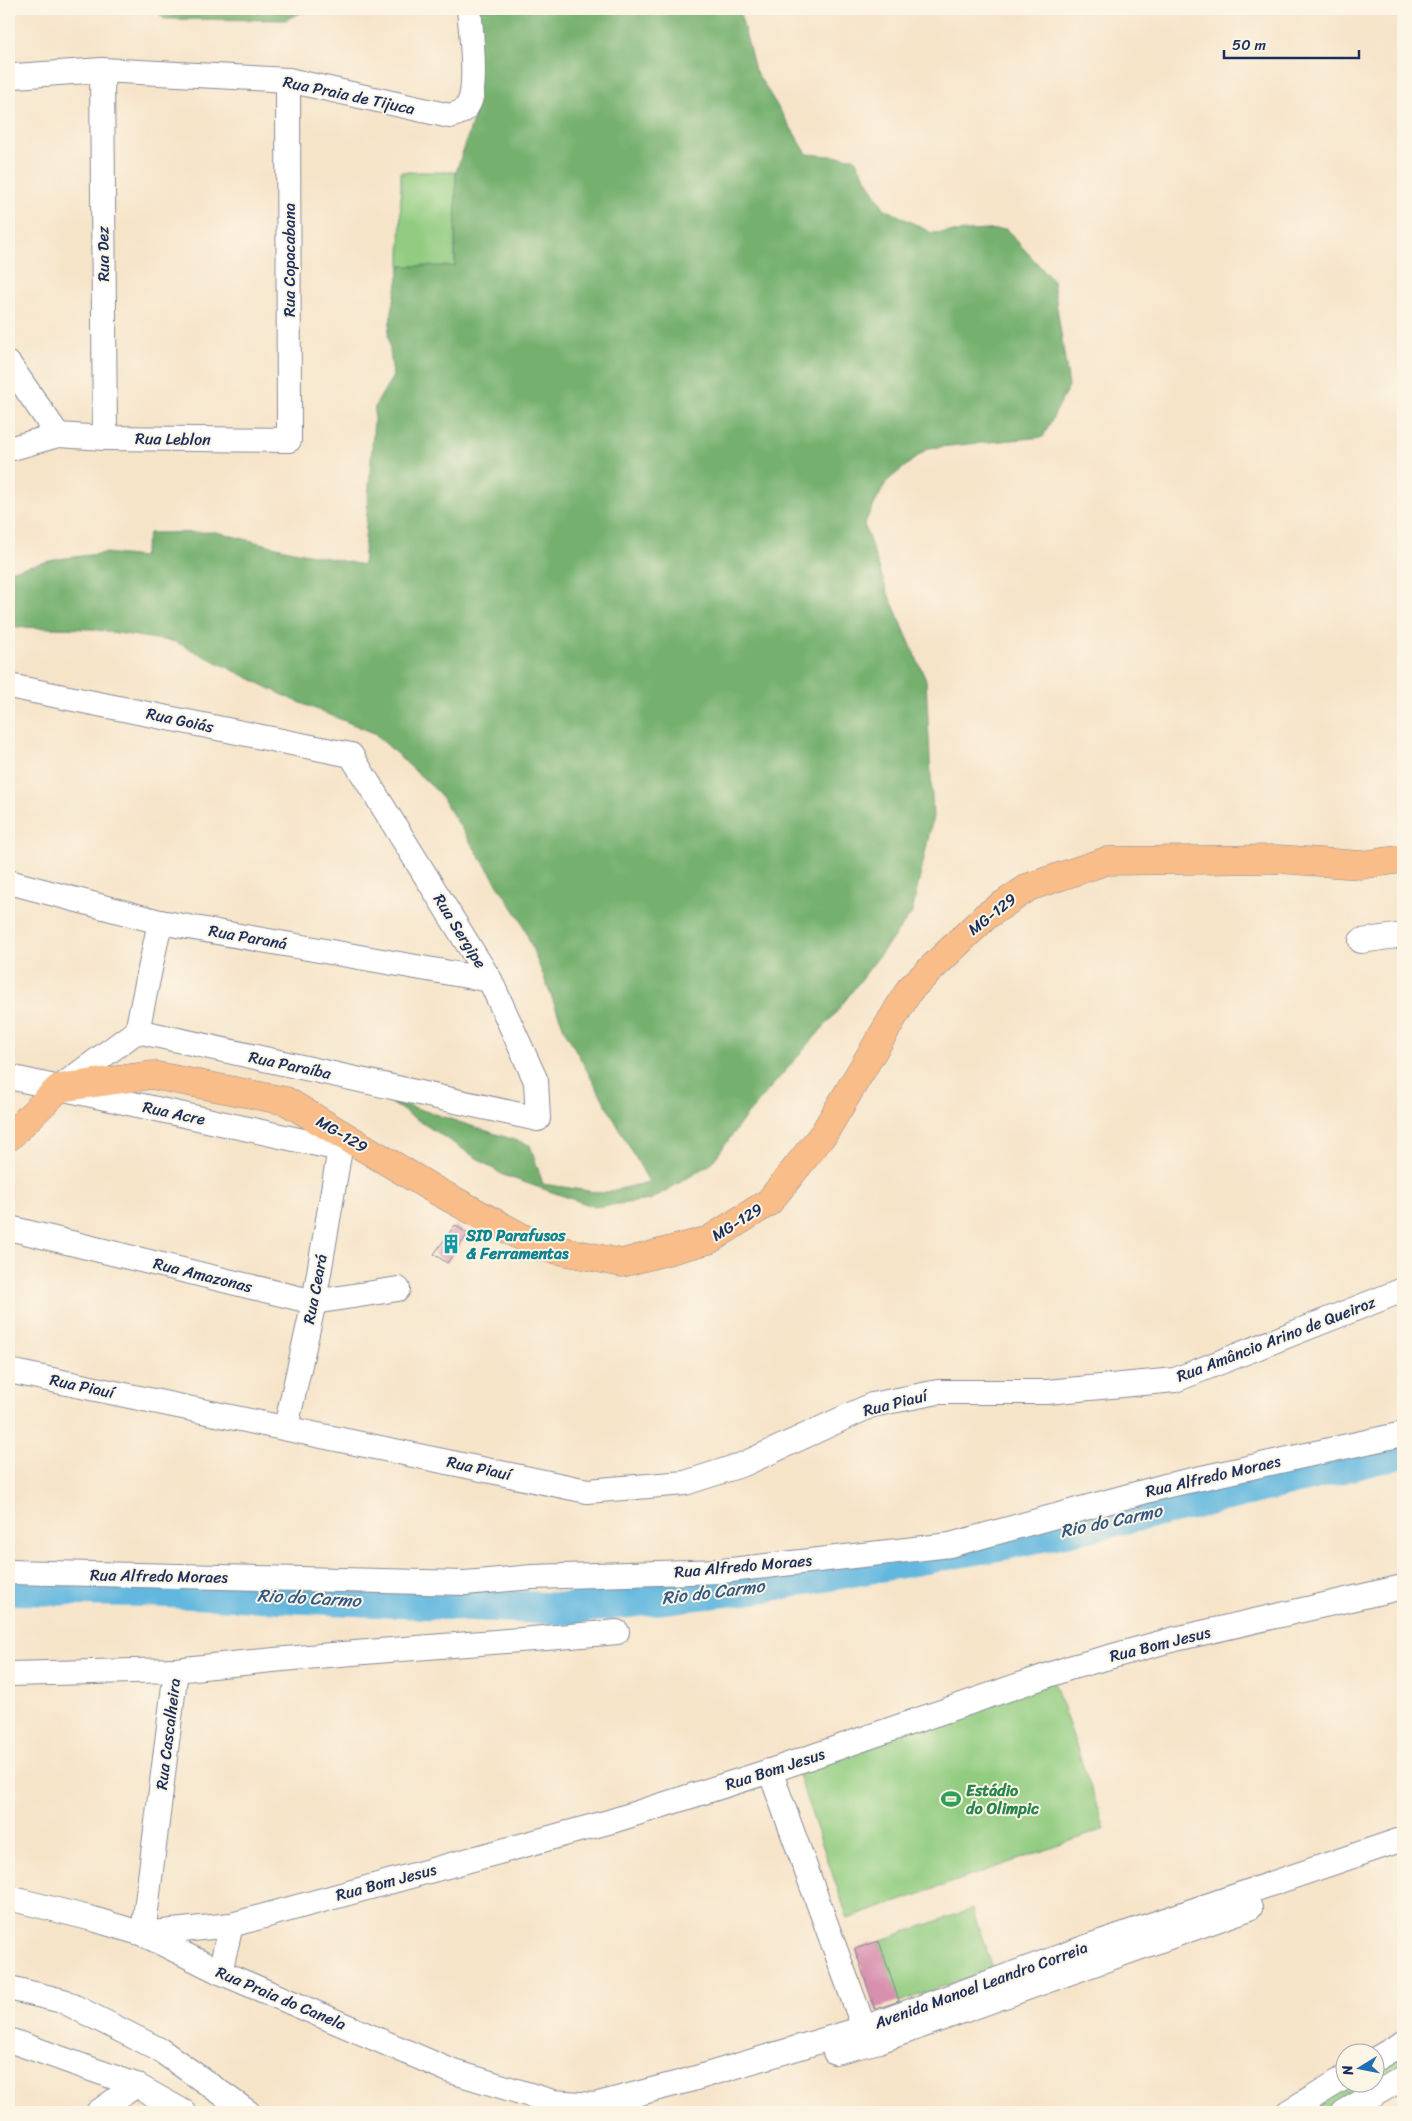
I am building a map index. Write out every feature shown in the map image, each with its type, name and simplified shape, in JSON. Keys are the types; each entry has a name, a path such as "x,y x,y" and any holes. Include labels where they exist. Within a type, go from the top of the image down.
{"main road":[{"name":"MG-129","path":"59,1088 152,1075 286,1101 433,1189 538,1246 622,1263 709,1240 768,1202 824,1133 910,989 986,916 1029,887 1106,861 1278,859 1361,865 1403,859"},
{"path":"9,1137 59,1088"}],"street":[{"name":"Rua Praia de Tijuca","path":"9,75 102,70 288,80 450,116 463,112 470,102 472,88 469,9"},
{"name":"Rua Dez","path":"102,70 105,438"},
{"name":"Rua Copacabana","path":"288,80 289,440"},
{"path":"9,364 58,435"},
{"name":"Rua Leblon","path":"9,449 58,435 105,438 289,440"},
{"name":"Rua Goiás","path":"9,686 351,755"},
{"name":"Rua Sergipe","path":"351,755 490,980 536,1081 538,1119"},
{"name":"Rua Paraná","path":"9,882 160,922 490,980"},
{"path":"59,1088 137,1031 160,922"},
{"path":"1361,941 1403,935"},
{"name":"Rua Paraíba","path":"137,1031 538,1119"},
{"name":"Rua Acre","path":"9,1077 340,1150"},
{"name":"Rua Ceará","path":"286,1427 314,1302 340,1150"},
{"name":"Rua Amazonas","path":"9,1228 314,1302 398,1289"},
{"name":"Rua Amâncio Arino de Queiroz","path":"938,1392 1047,1392 1175,1380 1403,1290"},
{"name":"Rua Piauí","path":"9,1371 587,1491 685,1483 744,1464 872,1405 938,1392"},
{"name":"Rua Alfredo Moraes","path":"9,1572 465,1584 532,1578 722,1571 950,1545 1165,1486 1403,1434"},
{"name":"Rua Bom Jesus","path":"143,1934 231,1925 612,1820 770,1772 1070,1668 1171,1640 1403,1587"},
{"path":"176,1670 268,1659 617,1632"},
{"name":"Rua Cascalheira","path":"9,1674 176,1670 143,1934"},
{"path":"770,1772 864,2028"},
{"name":"Avenida Manoel Leandro Correia","path":"556,2107 593,2110 864,2028 1092,1945 1403,1839"},
{"path":"593,2110 879,2041 1403,1853"},
{"name":"Rua Praia do Canela","path":"9,1898 93,1919 143,1934 220,1972 451,2071 556,2107"},
{"path":"220,1972 231,1925"},
{"path":"9,1988 63,2001 160,2050 248,2112"},
{"path":"9,2040 136,2085 184,2112"},
{"path":"1384,2054 1403,2043"},
{"path":"1344,2112 1403,2078"},
{"path":"1288,2112 1334,2084"},
{"path":"98,2112 136,2085"}],"green space":[{"path":"155,9 310,9 285,20 164,19"},
{"path":"472,9 739,9 755,70 807,154 854,158 884,208 932,233 1006,229 1053,281 1069,386 1043,437 928,448 887,481 864,524 887,591 926,680 933,817 912,913 834,1015 746,1116 711,1164 650,1200 595,1207 503,1175 382,1097 530,1145 543,1184 602,1193 649,1182 565,1031 522,922 438,792 374,733 291,699 176,642 91,629 9,627 9,572 58,559 105,553 143,557 149,533 216,532 293,551 363,565 375,406 393,376 388,334 400,266 455,266 456,172 478,105"},
{"path":"401,172 456,172 455,267 400,266"},
{"name":"Estádio do Olimpic","path":"1053,1679 1105,1829 848,1919 796,1769"},
{"path":"972,1909 993,1969 899,2002 879,1941"},
{"path":"1403,2045 1403,2069 1384,2080 1384,2057"},
{"path":"1334,2089 1334,2094 1361,2094 1330,2112 1285,2112"}],"building":[{"name":"SID Parafusos & Ferramentas","path":"455,1225 468,1234 447,1263 434,1254"},
{"path":"879,1941 899,2001 875,2009 855,1949"}],"waterway":[{"name":"Rio do Carmo","path":"9,1589 143,1591 565,1609 761,1587 1004,1544 1196,1503 1403,1452"}],"place":[{"name":"SID Parafusos & Ferramentas","path":"451,1244"},
{"name":"Estádio do Olimpic","path":"951,1799"}]}
